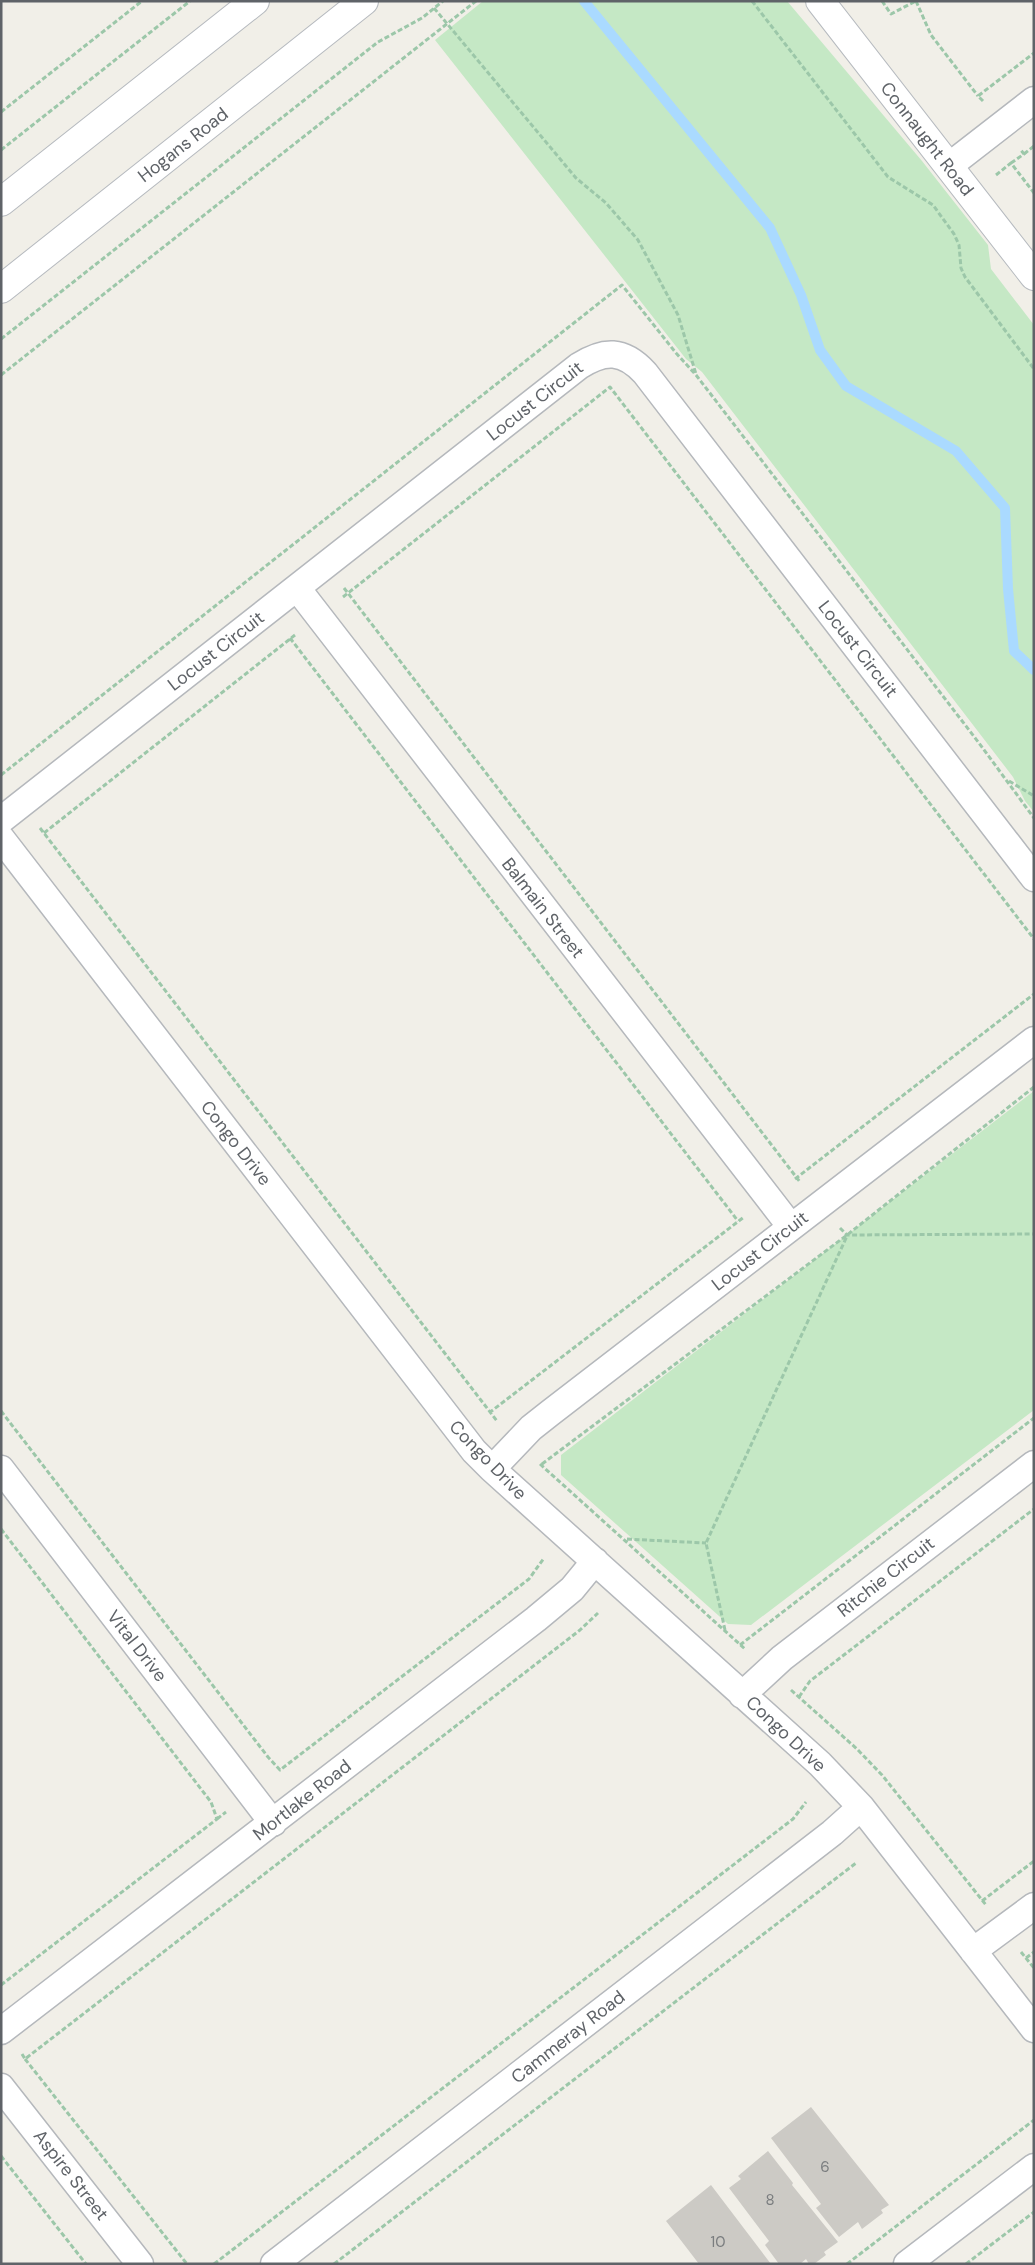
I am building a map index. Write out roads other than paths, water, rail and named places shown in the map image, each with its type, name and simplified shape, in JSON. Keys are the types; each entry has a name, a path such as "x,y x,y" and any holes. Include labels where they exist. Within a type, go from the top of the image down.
{"street":[{"path":"1,202 255,1"},
{"name":"Hogans Road","path":"1,288 364,1"},
{"name":"Connaught Road","path":"820,1 1034,276"},
{"path":"948,166 1034,100"},
{"name":"Locust Circuit","path":"11,812 579,366 596,356 617,354 628,358 645,373 1034,878"},
{"name":"Balmain Street","path":"297,588 790,1227"},
{"name":"Congo Drive","path":"1,838 461,1435 492,1469 820,1764 861,1807 1034,2029"},
{"name":"Locust Circuit","path":"492,1469 515,1444 550,1413 1034,1040"},
{"name":"Ritchie Circuit","path":"742,1695 782,1658 1034,1464"},
{"name":"Vital Drive","path":"1,1469 273,1822"},
{"name":"Mortlake Road","path":"2,2030 557,1602 572,1589 595,1561"},
{"name":"Cammeray Road","path":"274,2264 832,1833 861,1807"},
{"path":"973,1951 1034,1906"},
{"name":"Aspire Street","path":"1,2087 140,2264"},
{"path":"908,2264 1034,2166"}],"waterway":[{"path":"584,1 770,228 801,295 820,350 846,386 956,451 1005,508 1008,589 1014,651 1034,670"}]}
